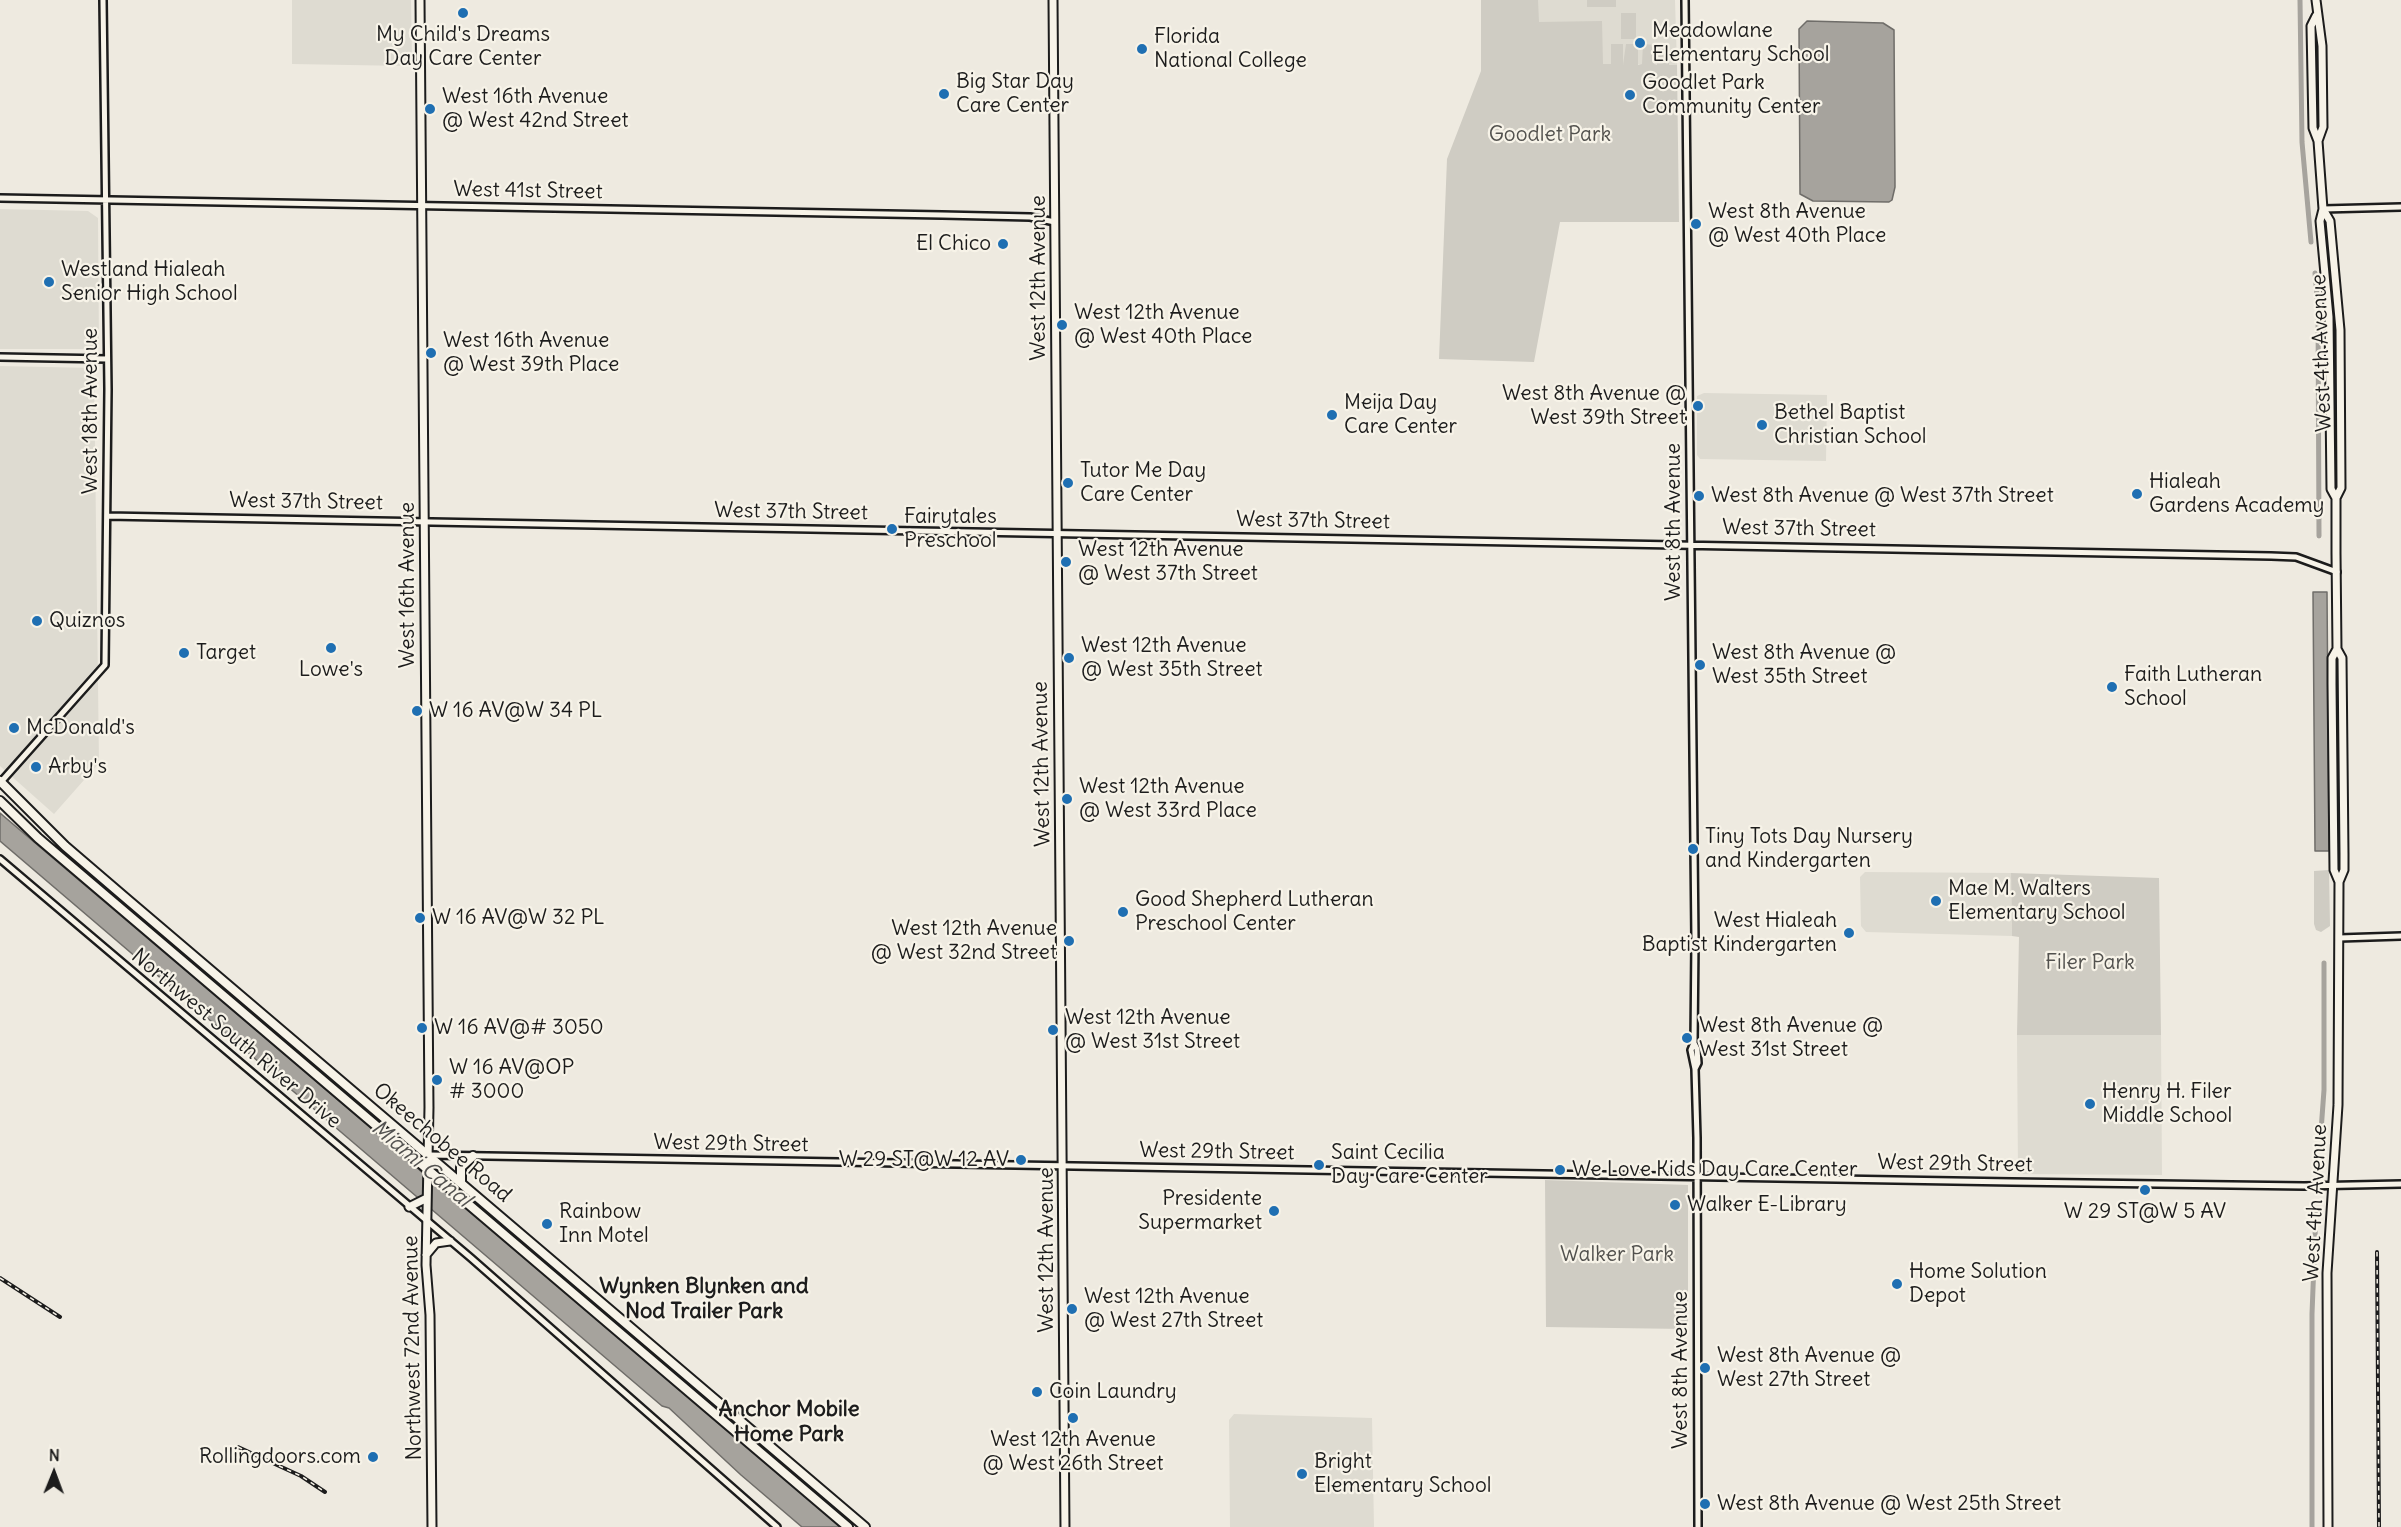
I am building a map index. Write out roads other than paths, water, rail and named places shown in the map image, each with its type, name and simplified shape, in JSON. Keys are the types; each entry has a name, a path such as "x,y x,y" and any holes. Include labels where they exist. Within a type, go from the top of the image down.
{"highway":[{"name":"Okeechobee Road","path":"0,782 65,846 865,1527"},
{"name":"Okeechobee Road","path":"0,801 38,838 427,1173 848,1527"},
{"path":"461,1184 462,1167 473,1156"}],"main road":[{"name":"West 16th Avenue","path":"420,0 427,1173"},
{"name":"West 12th Avenue","path":"1053,0 1065,1527"},
{"name":"West 4th Avenue","path":"2316,0 2316,16 2311,26 2312,112 2313,128 2318,141 2323,209 2320,221 2328,307 2331,489 2336,498"},
{"name":"West 4th Avenue","path":"2323,209 2330,221 2338,285 2341,450 2341,488 2336,498 2337,649 2332,658 2334,870 2339,882 2339,938 2338,1105 2327,1273 2328,1527"},
{"path":"2330,441 2333,447 2341,450"},
{"name":"West 4th Avenue","path":"2337,649 2342,658 2344,870 2339,882"},
{"path":"2333,761 2335,767 2343,773"},
{"name":"Northwest 72nd Avenue","path":"427,1173 426,1255 430,1315 432,1527"},
{"path":"412,1206 427,1198"},
{"path":"426,1255 436,1243 450,1241"}],"street":[{"name":"West 18th Avenue","path":"0,782 105,665 108,359 103,0"},
{"name":"West 8th Avenue","path":"1685,0 1694,1043 1698,1049 1698,1063 1695,1069 1698,1527"},
{"name":"West 41st Street","path":"0,198 933,215 1030,218 1055,222"},
{"path":"2323,209 2401,207"},
{"path":"0,357 108,359"},
{"name":"West 37th Street","path":"107,516 2271,556 2296,557 2337,572"},
{"name":"Northwest South River Drive","path":"0,859 412,1206 427,1222 777,1527"},
{"path":"2339,938 2401,936"},
{"name":"West 29th Street","path":"428,1155 2332,1186 2401,1184"}],"waterway":[{"path":"2300,0 2302,142 2311,242"},
{"path":"2315,273 2318,307 2319,536"},
{"path":"2321,1131 2324,1090 2324,963"},
{"path":"2312,1527 2312,1314 2316,1211"}],"railway":[{"path":"2377,1252 2379,1527"},
{"path":"0,1278 60,1317"},
{"path":"238,1447 301,1476 325,1492"}],"place":[{"name":"My Child's Dreams Day Care Center","path":"463,13"},
{"name":"Meadowlane Elementary School","path":"1640,43"},
{"name":"Florida National College","path":"1142,49"},
{"name":"Big Star Day Care Center","path":"944,94"},
{"name":"Goodlet Park Community Center","path":"1630,95"},
{"name":"West 16th Avenue @ West 42nd Street","path":"430,109"},
{"name":"West 8th Avenue @ West 40th Place","path":"1696,224"},
{"name":"El Chico","path":"1003,244"},
{"name":"Westland Hialeah Senior High School","path":"49,282"},
{"name":"West 12th Avenue @ West 40th Place","path":"1062,325"},
{"name":"West 16th Avenue @ West 39th Place","path":"431,353"},
{"name":"West 8th Avenue @ West 39th Street","path":"1698,406"},
{"name":"Meija Day Care Center","path":"1332,415"},
{"name":"Bethel Baptist Christian School","path":"1762,425"},
{"name":"Tutor Me Day Care Center","path":"1068,483"},
{"name":"Hialeah Gardens Academy","path":"2137,494"},
{"name":"West 8th Avenue @ West 37th Street","path":"1699,496"},
{"name":"Fairytales Preschool","path":"892,529"},
{"name":"West 12th Avenue @ West 37th Street","path":"1066,562"},
{"name":"Quiznos","path":"37,621"},
{"name":"Lowe's","path":"331,648"},
{"name":"Target","path":"184,653"},
{"name":"West 12th Avenue @ West 35th Street","path":"1069,658"},
{"name":"West 8th Avenue @ West 35th Street","path":"1700,665"},
{"name":"Faith Lutheran School","path":"2112,687"},
{"name":"W 16 AV@W 34 PL","path":"417,711"},
{"name":"McDonald's","path":"14,728"},
{"name":"Arby's","path":"36,767"},
{"name":"West 12th Avenue @ West 33rd Place","path":"1067,799"},
{"name":"Tiny Tots Day Nursery and Kindergarten","path":"1693,849"},
{"name":"Mae M. Walters Elementary School","path":"1936,901"},
{"name":"Good Shepherd Lutheran Preschool Center","path":"1123,912"},
{"name":"W 16 AV@W 32 PL","path":"420,918"},
{"name":"West Hialeah Baptist Kindergarten","path":"1849,933"},
{"name":"West 12th Avenue @ West 32nd Street","path":"1069,941"},
{"name":"W 16 AV@# 3050","path":"422,1028"},
{"name":"West 12th Avenue @ West 31st Street","path":"1053,1030"},
{"name":"West 8th Avenue @ West 31st Street","path":"1687,1038"},
{"name":"W 16 AV@OP # 3000","path":"437,1080"},
{"name":"Henry H. Filer Middle School","path":"2090,1104"},
{"name":"W 29 ST@W 12 AV","path":"1021,1160"},
{"name":"Saint Cecilia Day Care Center","path":"1319,1165"},
{"name":"We Love Kids Day Care Center","path":"1560,1170"},
{"name":"W 29 ST@W 5 AV","path":"2145,1190"},
{"name":"Walker E-Library","path":"1675,1205"},
{"name":"Presidente Supermarket","path":"1274,1211"},
{"name":"Rainbow Inn Motel","path":"547,1224"},
{"name":"Home Solution Depot","path":"1897,1284"},
{"name":"West 12th Avenue @ West 27th Street","path":"1072,1309"},
{"name":"West 8th Avenue @ West 27th Street","path":"1705,1368"},
{"name":"Coin Laundry","path":"1037,1392"},
{"name":"West 12th Avenue @ West 26th Street","path":"1073,1418"},
{"name":"Rollingdoors.com","path":"373,1457"},
{"name":"Bright Elementary School","path":"1302,1474"},
{"name":"West 8th Avenue @ West 25th Street","path":"1705,1504"}],"district":[{"name":"Wynken Blynken and Nod Trailer Park","path":"704,1300"},
{"name":"Anchor Mobile Home Park","path":"789,1422"}],"park label":[{"name":"Goodlet Park","path":"1550,135"},
{"name":"Filer Park","path":"2090,963"},
{"name":"Walker Park","path":"1617,1255"}],"water label":[{"name":"Miami Canal","path":"421,1164"}]}
